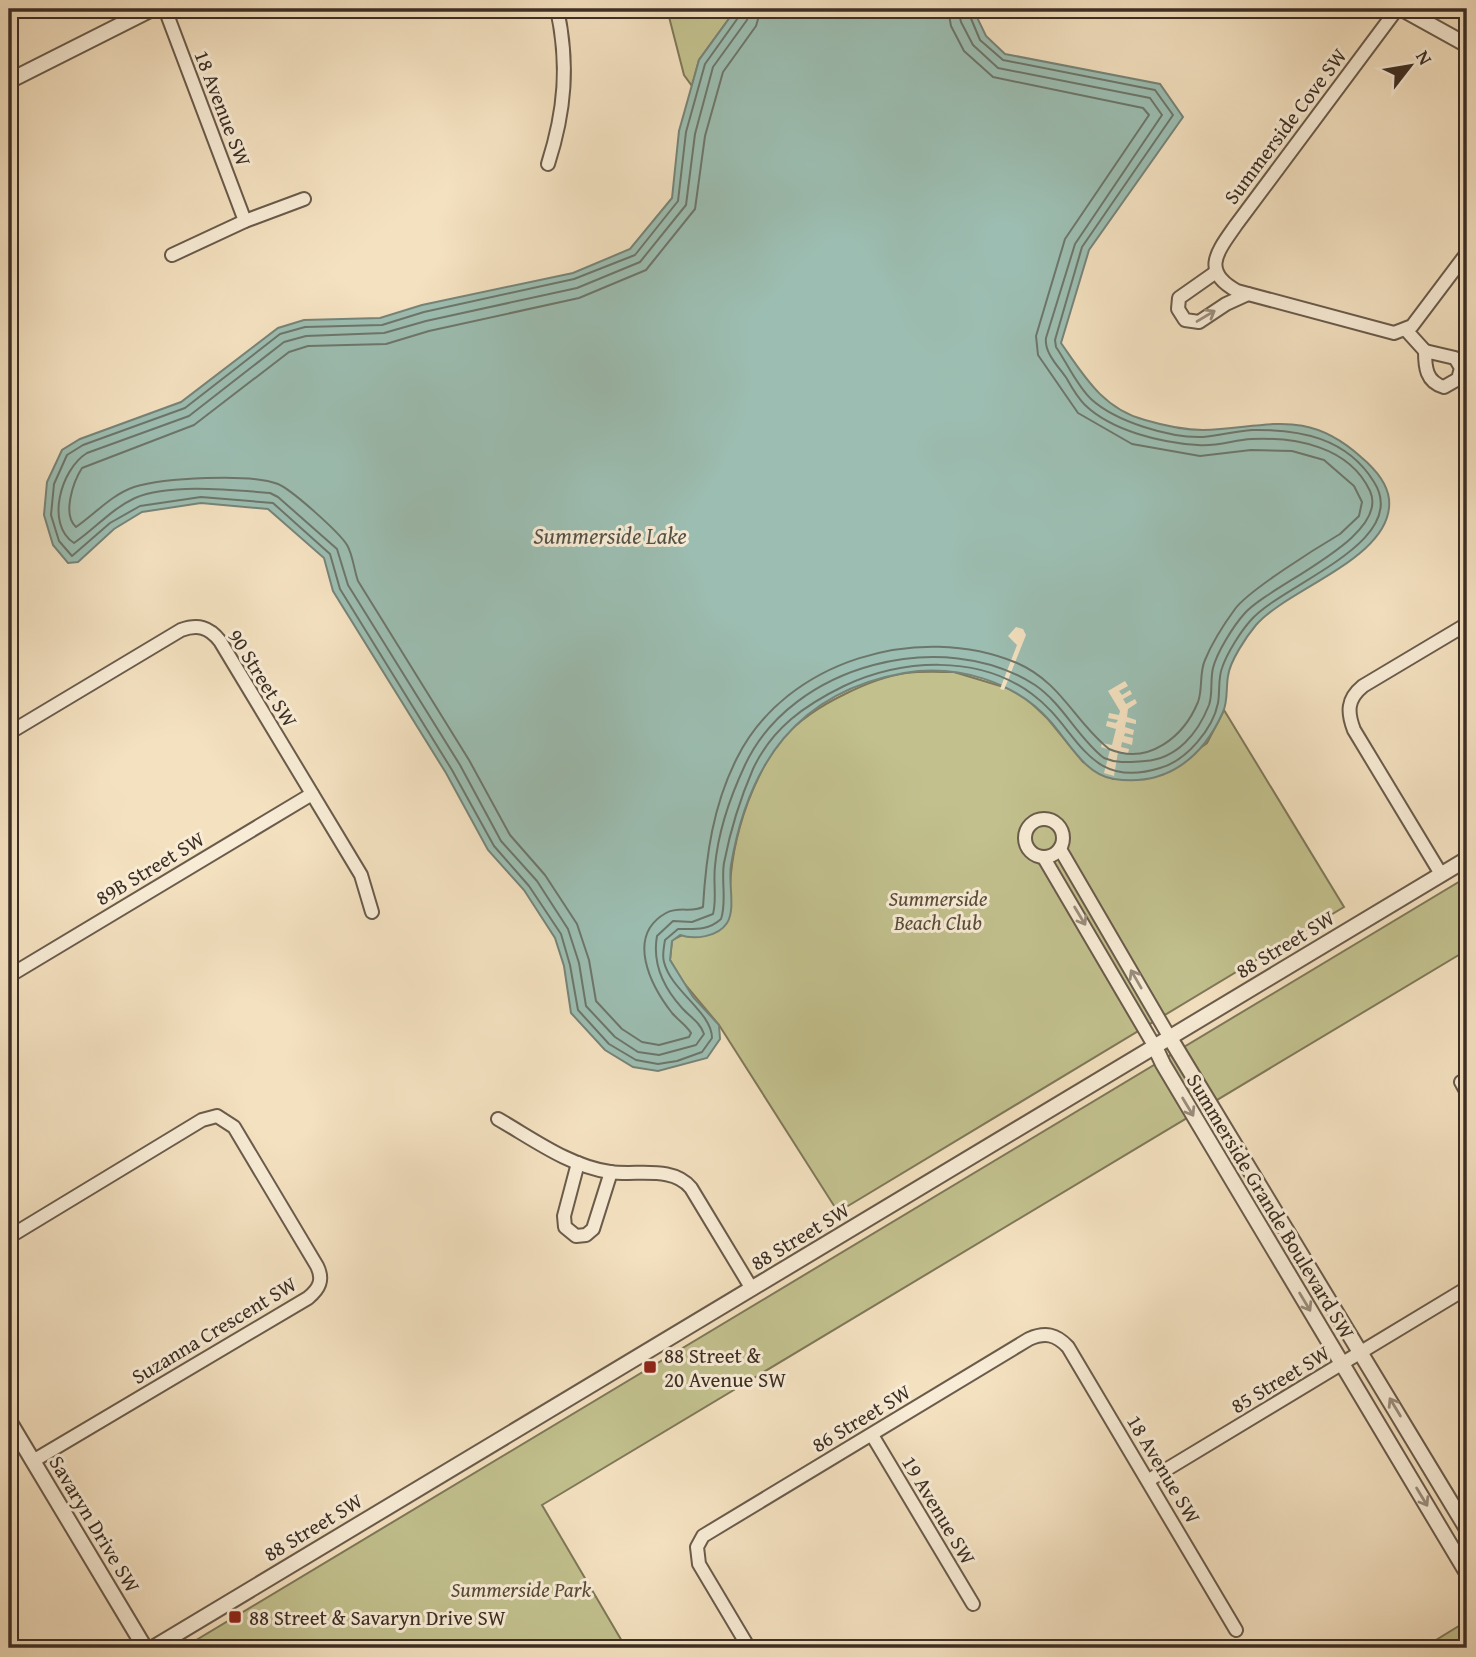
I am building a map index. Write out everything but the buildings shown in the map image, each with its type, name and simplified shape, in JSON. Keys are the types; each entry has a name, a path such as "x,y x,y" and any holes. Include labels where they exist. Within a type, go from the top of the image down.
{"street":[{"path":"9,81 152,9"},
{"name":"18 Avenue SW","path":"165,9 245,221"},
{"path":"548,164 565,98 565,57 557,9"},
{"path":"1400,9 1420,13 1467,45"},
{"name":"Summerside Cove SW","path":"1216,272 1215,259 1236,225 1400,9"},
{"path":"173,255 245,221 304,199"},
{"path":"1248,294 1226,303 1199,322 1185,320 1178,309 1179,298 1216,272 1227,286 1248,294 1384,332 1406,330 1467,253"},
{"path":"1406,330 1425,351"},
{"path":"1441,874 1353,730 1349,706 1352,697 1363,686 1467,624"},
{"name":"90 Street SW","path":"9,733 181,630 203,627 220,641 312,794 360,875 372,912"},
{"name":"89B Street SW","path":"9,976 312,794"},
{"name":"Summerside Grande Boulevard SW","path":"1467,1529 1170,1038 1060,849 1063,837 1058,826 1047,819 1034,821 1026,831 1025,843 1032,854 1044,858 1163,1065 1467,1573"},
{"path":"1044,858 1060,849"},
{"name":"88 Street SW","path":"153,1648 1467,859"},
{"name":"Suzanna Crescent SW","path":"9,1237 202,1121 217,1115 234,1126 317,1266 321,1278 317,1289 308,1298 33,1461"},
{"path":"498,1119 578,1163 611,1172 666,1174 686,1181 752,1289"},
{"path":"578,1163 564,1216 565,1227 576,1236 586,1236 593,1229 611,1172"},
{"name":"85 Street SW","path":"1149,1480 1467,1288"},
{"name":"86 Street SW","path":"749,1648 699,1564 697,1547 708,1532 1029,1339 1038,1335 1052,1335"},
{"name":"18 Avenue SW","path":"1052,1335 1068,1347 1236,1630"},
{"name":"Savaryn Drive SW","path":"9,1420 145,1648"},
{"name":"19 Avenue SW","path":"872,1435 974,1604"}],"green space":[{"path":"667,9 736,9 699,60 692,86 684,75"},
{"name":"Summerside Beach Club","path":"912,672 954,672 1007,688 1027,699 1048,719 1083,762 1113,779 1162,775 1207,743 1224,710 1344,907 838,1212 719,1025 683,982 670,960 672,940 730,912 733,856 748,802 764,766 796,725 826,704 882,679"},
{"name":"Summerside Park","path":"1467,877 1467,950 542,1505 626,1648 315,1648 312,1644 305,1648 183,1648"},
{"path":"1467,1621 1467,1648 1423,1648"}],"water":[{"name":"Summerside Lake","path":"736,9 973,9 986,36 1005,54 1160,84 1183,117 1089,250 1061,343 1096,390 1106,400 1130,415 1196,430 1285,424 1322,431 1341,441 1371,466 1383,481 1389,499 1386,520 1375,538 1358,555 1271,611 1256,625 1232,663 1225,708 1215,728 1194,755 1167,773 1133,780 1104,776 1086,764 1050,721 1020,695 1002,686 964,674 944,671 904,673 867,683 834,697 807,715 784,738 765,765 750,795 731,865 731,910 727,923 712,934 699,937 680,935 672,941 670,960 693,997 719,1025 720,1039 707,1058 658,1071 633,1067 605,1050 571,1013 564,966 555,938 524,890 488,850 446,773 333,591 324,558 268,509 201,503 142,512 114,529 78,562 68,563 53,545 44,515 47,482 62,450 80,439 181,402 278,328 304,320 380,318 422,305 573,273 630,249 672,198 679,131 699,60"}],"pier":[{"path":"1016,627 1023,629 1026,635 1004,690 1000,689 1017,645 1008,636"},
{"path":"1125,681 1128,686 1119,691 1122,695 1130,690 1132,694 1123,699 1126,704 1135,699 1137,703 1128,709 1127,717 1136,720 1136,724 1126,722 1125,727 1134,730 1133,735 1125,733 1124,736 1133,738 1132,745 1122,742 1121,747 1129,749 1128,754 1118,752 1114,776 1104,773 1110,750 1101,747 1102,743 1112,745 1116,729 1106,726 1107,721 1116,723 1118,720 1108,718 1109,713 1119,715 1120,711 1108,691"}],"place":[{"name":"88 Street & 20 Avenue SW","path":"650,1367"},
{"name":"88 Street & Savaryn Drive SW","path":"235,1617"}]}
